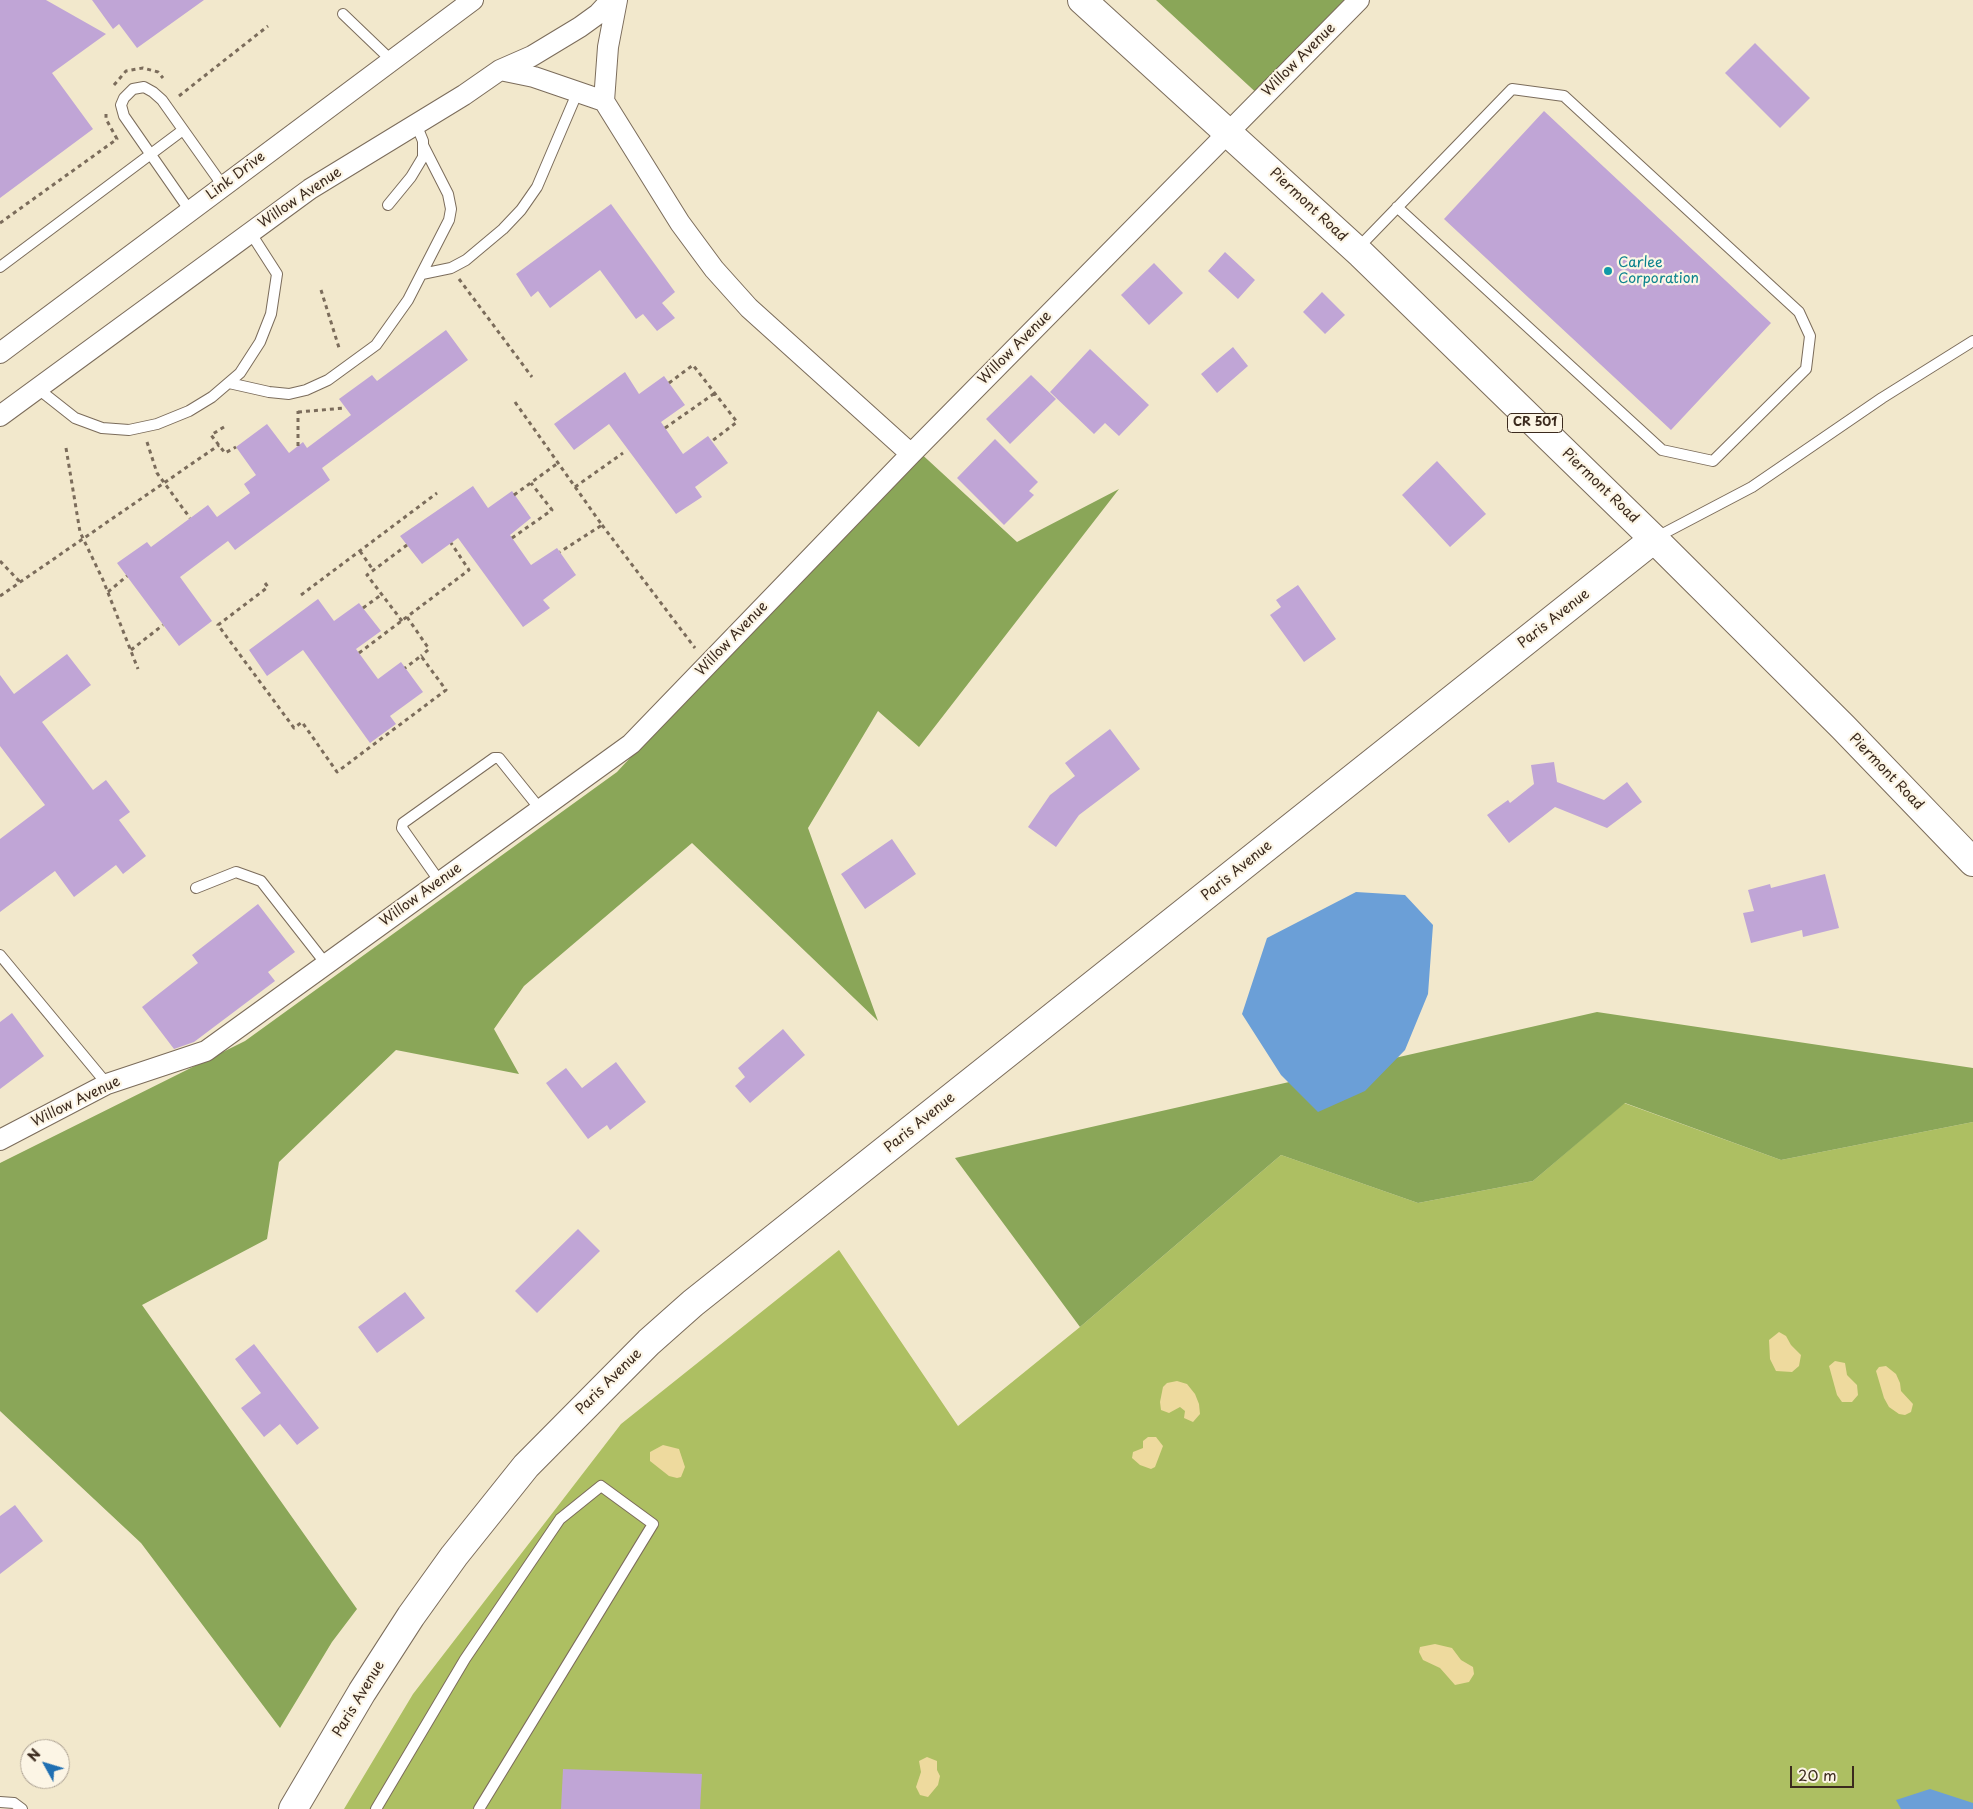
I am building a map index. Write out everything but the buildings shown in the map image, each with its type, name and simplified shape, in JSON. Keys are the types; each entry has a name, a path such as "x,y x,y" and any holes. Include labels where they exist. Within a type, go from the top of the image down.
{"street":[{"name":"Link Drive","path":"0,352 473,0"},
{"name":"Willow Avenue","path":"0,416 310,189 500,70 532,56 561,38 598,14 611,0"},
{"path":"617,0 608,47 604,101 680,223 714,268 749,308 911,454"},
{"name":"Piermont Road","path":"1082,0 1356,250 1654,539 1843,727 1973,862"},
{"name":"Willow Avenue","path":"0,1140 107,1084 206,1051 631,744 911,454 1359,0"},
{"path":"500,70 578,91 604,101"},
{"name":"Paris Avenue","path":"293,1809 366,1684 458,1550 526,1466 649,1342 693,1303 1654,539"}],"lane":[{"path":"343,14 392,61"},
{"path":"190,211 124,116 121,105 124,98 133,89 144,87 154,92 223,186"},
{"path":"1356,250 1512,88 1564,96 1800,312 1810,336 1806,369 1713,461 1662,450 1397,208"},
{"path":"422,274 451,268 484,247 521,210 537,187 578,91"},
{"path":"229,383 269,392 288,394 306,390 328,380 351,364 376,345 393,324 443,234 451,209 448,194 423,145 416,124"},
{"path":"0,267 183,130"},
{"path":"388,205 411,177 423,156 423,145"},
{"path":"37,388 75,418 102,428 129,430 157,424 189,411 212,397 240,373 260,342 271,314 277,274 250,232"},
{"path":"1654,539 1752,487 1882,398 1973,341"},
{"path":"440,882 402,828 403,823 494,758 499,758 540,809"},
{"path":"196,888 236,872 261,881 326,964"},
{"path":"0,955 107,1084"},
{"path":"376,1809 465,1659 560,1519 601,1486 653,1524 479,1809"},
{"path":"0,1802 14,1803 22,1809"}],"path":[{"path":"451,268 532,377"},
{"path":"321,290 339,350 351,364"},
{"path":"669,383 693,365 737,422 712,441"},
{"path":"665,428 715,393"},
{"path":"515,402 602,525 707,664"},
{"path":"298,446 298,410 346,408"},
{"path":"224,427 211,435 225,453 236,447"},
{"path":"147,442 151,459 163,484 190,518"},
{"path":"0,596 219,445"},
{"path":"66,448 83,539 108,592 138,669"},
{"path":"575,487 623,453"},
{"path":"514,495 558,463"},
{"path":"512,538 552,510 531,483"},
{"path":"301,595 437,494"},
{"path":"560,552 602,525"},
{"path":"359,653 469,570 451,543"},
{"path":"401,622 367,575 407,545"},
{"path":"360,551 373,570"},
{"path":"0,561 20,582"},
{"path":"108,592 127,576"},
{"path":"265,583 268,587 218,625 294,728 302,722 337,772 446,690 421,656"},
{"path":"363,608 381,594"},
{"path":"405,668 429,649 407,617"},
{"path":"131,650 163,625"}],"green space":[{"path":"1156,0 1368,0 1262,98"},
{"path":"916,449 1017,542 1119,489 919,747 878,711 808,828 878,1021 692,843 524,986 494,1029 519,1074 396,1050 279,1162 267,1239 142,1305 357,1609 332,1642 280,1728 141,1543 0,1411 0,1163 245,1041 617,772"},
{"path":"1597,1012 1973,1068 1973,1122 1781,1160 1625,1103 1533,1181 1418,1203 1281,1155 1080,1327 955,1158"},
{"path":"1624,1103 1781,1160 1973,1122 1973,1809 344,1809 413,1694 621,1424 839,1250 958,1426 1080,1327 1281,1155 1418,1203 1533,1181"}],"sand":[{"path":"1779,1332 1786,1336 1791,1345 1801,1355 1799,1366 1792,1372 1776,1371 1770,1359 1769,1340"},
{"path":"1835,1361 1845,1363 1847,1375 1857,1385 1858,1395 1852,1402 1842,1402 1837,1395 1829,1366"},
{"path":"1886,1366 1896,1374 1901,1391 1913,1404 1911,1412 1905,1415 1899,1414 1889,1407 1884,1398 1876,1371 1879,1367"},
{"path":"1177,1381 1187,1384 1195,1394 1199,1404 1200,1414 1193,1422 1184,1418 1185,1411 1180,1407 1169,1413 1161,1410 1160,1402 1163,1387 1167,1383"},
{"path":"1148,1437 1156,1437 1163,1446 1155,1467 1151,1469 1140,1465 1132,1458 1133,1452 1143,1448 1143,1441"},
{"path":"663,1445 679,1449 685,1467 681,1477 669,1476 650,1461 650,1452"},
{"path":"1435,1644 1452,1648 1461,1660 1473,1667 1474,1674 1469,1682 1455,1685 1440,1668 1423,1660 1419,1652 1420,1647"},
{"path":"927,1757 937,1761 937,1770 940,1776 938,1785 928,1797 920,1795 916,1787 921,1772 919,1761"}],"water":[{"path":"1356,892 1405,895 1433,925 1428,994 1405,1050 1365,1091 1318,1112 1281,1075 1242,1014 1267,938"},
{"path":"1930,1789 1973,1803 1973,1809 1901,1809 1896,1800"}],"place":[{"name":"Carlee Corporation","path":"1608,271"}]}
